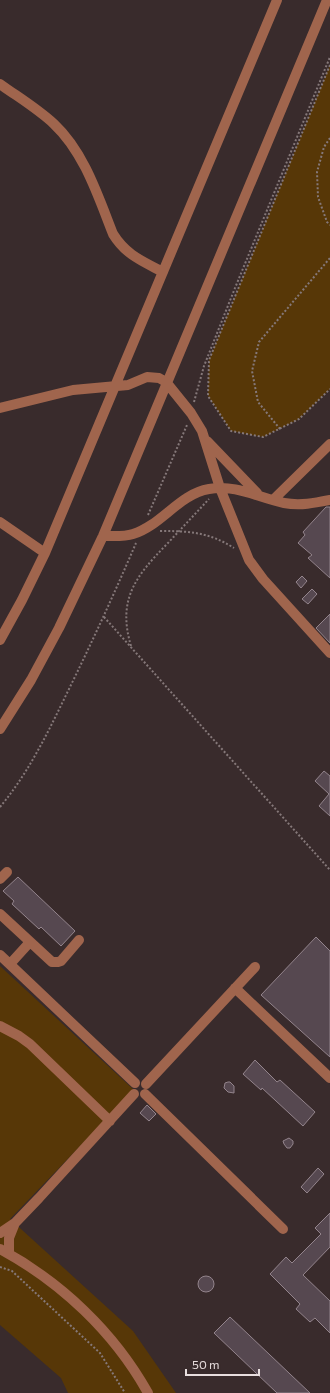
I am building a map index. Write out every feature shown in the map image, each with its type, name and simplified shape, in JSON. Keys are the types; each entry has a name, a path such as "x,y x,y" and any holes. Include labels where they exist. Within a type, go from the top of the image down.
{"lane":[{"path":"0,640 45,553 277,0"},
{"path":"0,728 30,680 59,628 103,536 166,382 327,0"},
{"path":"0,84 41,113 66,136 84,165 113,234 118,242 133,256 164,272"},
{"path":"0,408 74,390 128,385 153,376 166,382 191,413 205,439 220,488 249,560 263,579 330,653"},
{"path":"205,439 258,494"},
{"path":"273,500 330,444"},
{"path":"103,536 126,536 141,531 187,498 209,489 233,488 258,494 273,500 299,504 330,500"},
{"path":"0,522 45,553"},
{"path":"0,914 55,963 61,960 79,940"},
{"path":"10,964 30,942"},
{"path":"0,955 135,1082 143,1082 145,1089 283,1229"},
{"path":"134,1094 138,1096 145,1089 255,967"},
{"path":"235,988 330,1078"},
{"path":"0,1026 19,1036 30,1044 110,1121"},
{"path":"134,1094 132,1088 135,1082"},
{"path":"0,1233 15,1223 68,1168 134,1094"},
{"path":"15,1223 4,1251 42,1274 87,1313 126,1359 148,1393"}],"path":[{"path":"0,806 15,786 44,739 104,618 191,413 204,366 330,57"},
{"path":"330,65 209,360 208,396 231,431 263,437 299,419 330,389"},
{"path":"330,138 324,147 317,172 318,198 327,222 330,225"},
{"path":"280,428 258,402 252,371 259,342 330,258"},
{"path":"131,648 126,626 128,603 131,592 141,572 220,488"},
{"path":"141,531 179,531 198,533 217,538 234,548 249,560"},
{"path":"104,618 330,870"},
{"path":"0,1267 12,1271 100,1353 125,1393"}],"shaded area":[{"path":"330,65 330,389 299,419 263,437 231,431 208,396 209,360"},
{"path":"0,966 134,1090 10,1219 133,1331 176,1393 68,1393 61,1378 0,1325"}],"building":[{"path":"326,507 330,507 330,578 308,558 312,555 298,543 305,535 303,532"},
{"path":"302,576 307,581 301,588 296,582"},
{"path":"312,589 317,594 308,604 302,599"},
{"path":"330,614 330,643 316,628"},
{"path":"324,771 330,776 330,816 319,806 329,794 315,781"},
{"path":"18,877 75,931 61,946 41,927 39,929 12,904 14,901 3,891"},
{"path":"316,937 330,951 330,1057 261,995"},
{"path":"255,1060 277,1082 280,1080 315,1112 303,1126 262,1088 261,1090 243,1074"},
{"path":"228,1082 234,1086 234,1093 228,1092 224,1088 225,1083"},
{"path":"147,1105 156,1114 149,1121 140,1113"},
{"path":"289,1138 293,1141 293,1144 290,1148 287,1148 283,1141"},
{"path":"318,1168 324,1174 307,1193 301,1187"},
{"path":"330,1213 330,1247 303,1275 330,1301 330,1333 315,1318 310,1322 296,1309 300,1304 270,1274 286,1257 292,1263 321,1234 315,1228"},
{"path":"203,1276 209,1276 214,1281 212,1290 209,1292 203,1292 198,1287 198,1281"},
{"path":"230,1317 310,1393 277,1393 214,1333"}]}
